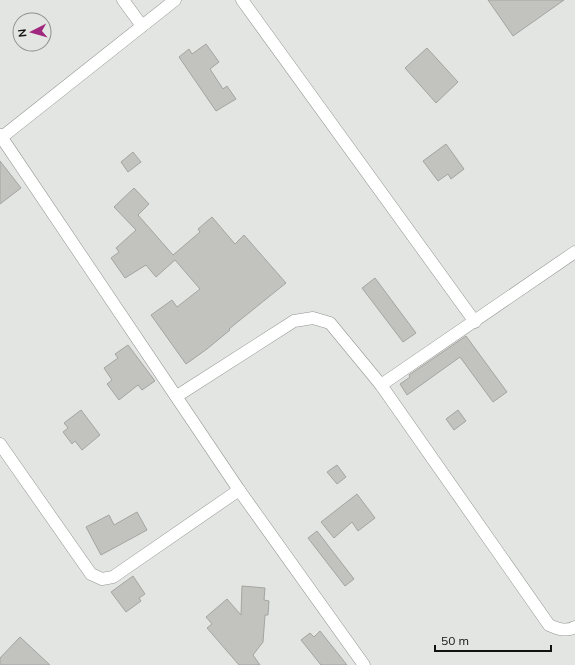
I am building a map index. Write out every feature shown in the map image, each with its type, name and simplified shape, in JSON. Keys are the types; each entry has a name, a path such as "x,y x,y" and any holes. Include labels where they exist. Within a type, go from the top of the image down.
{"street":[{"path":"123,0 142,26"},
{"path":"175,0 1,136 240,490 364,665"},
{"path":"242,0 475,322"},
{"path":"381,385 575,252"},
{"path":"177,396 294,321 313,318 330,323 381,385 549,625 560,630 575,627"},
{"path":"0,444 91,574 102,580 113,577 240,490"}],"building":[{"path":"488,0 564,0 513,36"},
{"path":"206,44 219,62 210,69 223,89 227,86 236,99 216,111 179,57 189,49 192,54"},
{"path":"427,48 458,82 436,103 405,68"},
{"path":"446,144 464,169 451,179 448,174 438,181 423,161"},
{"path":"133,152 141,162 128,172 121,162"},
{"path":"0,161 21,188 0,204"},
{"path":"134,188 149,204 138,215 173,255 200,232 198,229 212,217 235,244 244,235 286,283 229,329 230,330 207,349 186,364 151,315 172,300 177,307 200,289 175,260 156,277 146,265 125,278 111,258 119,252 116,248 136,230 114,207"},
{"path":"375,278 416,333 403,342 362,288"},
{"path":"466,336 507,392 493,402 460,357 407,395 400,384 410,377 409,375"},
{"path":"128,345 155,381 142,390 138,385 119,400 107,384 112,380 104,368 118,358 115,354"},
{"path":"81,410 100,435 82,450 75,441 72,444 63,432 68,428 64,423"},
{"path":"458,410 466,421 454,430 446,419"},
{"path":"337,465 346,477 337,484 327,472"},
{"path":"357,494 375,518 358,531 352,522 334,538 321,522"},
{"path":"137,512 147,530 101,555 86,527 109,515 114,525"},
{"path":"317,531 354,579 345,586 308,538"},
{"path":"133,576 145,594 139,598 141,601 126,612 111,592"},
{"path":"242,586 265,588 264,600 269,601 268,615 265,615 263,642 253,655 260,665 239,665 207,628 212,624 206,617 227,599 241,615"},
{"path":"320,631 347,665 321,665 301,640 310,633 314,637"},
{"path":"20,637 50,665 0,665 0,658"}]}
